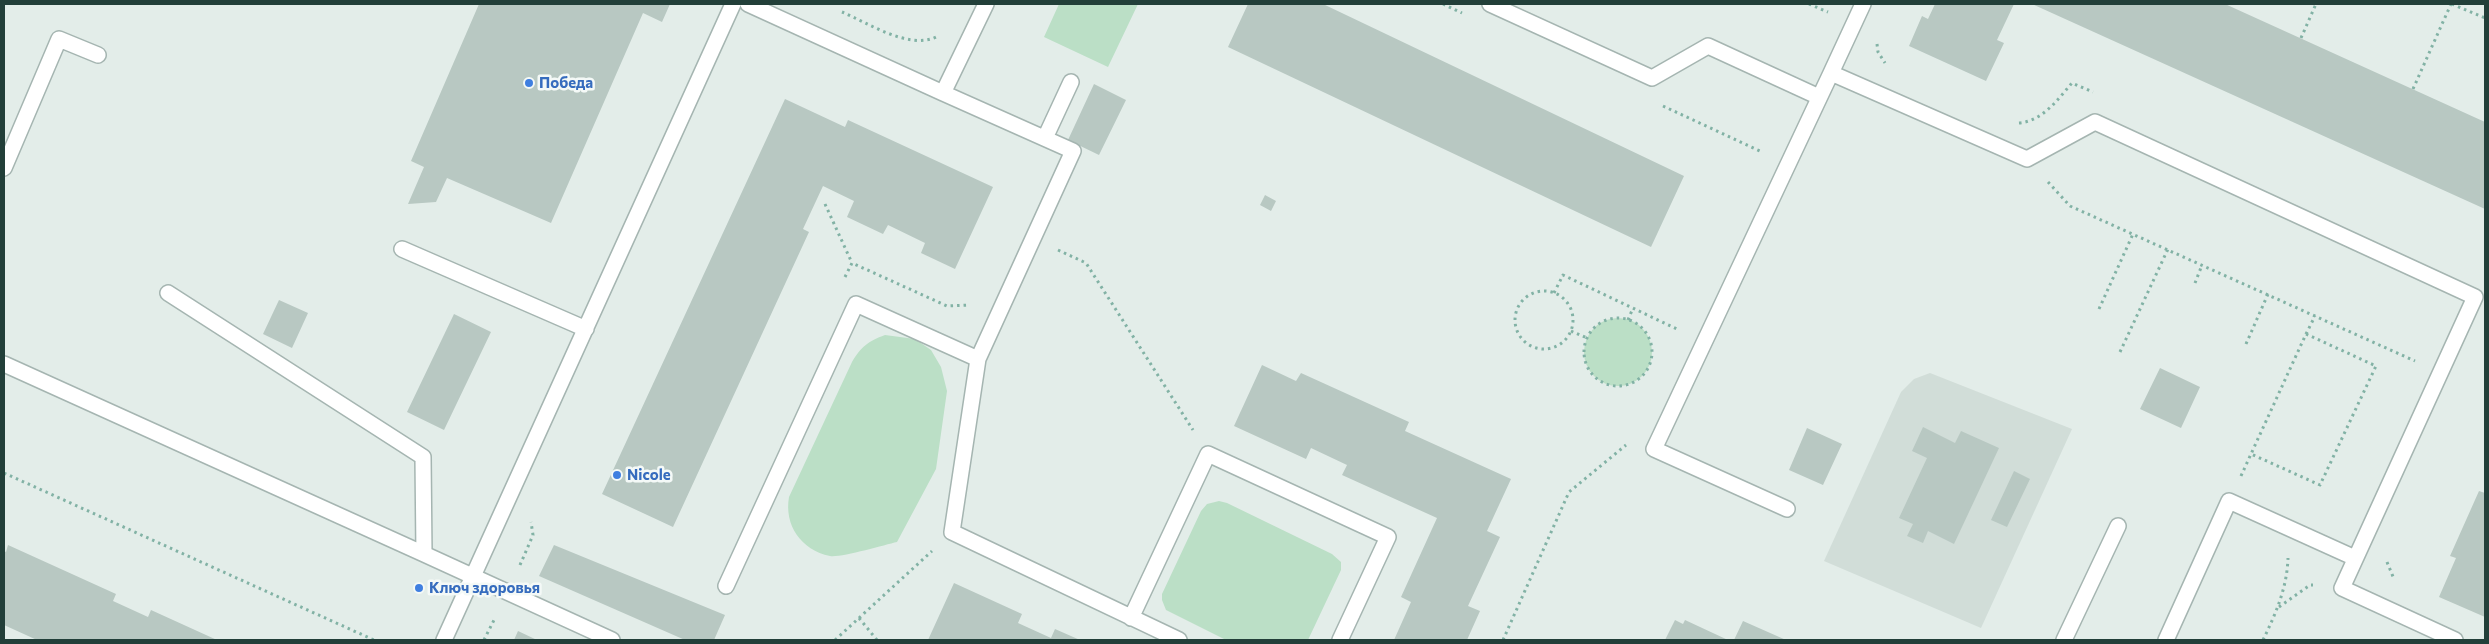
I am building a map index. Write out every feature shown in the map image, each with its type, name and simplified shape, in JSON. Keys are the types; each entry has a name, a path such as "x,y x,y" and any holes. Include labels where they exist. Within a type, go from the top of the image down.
{"lane":[{"path":"444,640 733,4"},
{"path":"748,4 1073,151 978,359 952,532 1179,640"},
{"path":"943,93 986,4"},
{"path":"1490,4 1652,78 1708,46 1819,97"},
{"path":"1787,509 1654,448 1863,4"},
{"path":"4,168 59,39 98,55"},
{"path":"1831,73 2027,159 2095,122 2475,296 2342,588 2455,640"},
{"path":"1045,138 1071,82"},
{"path":"402,250 586,329"},
{"path":"168,293 423,457 424,554"},
{"path":"726,586 856,304 978,359"},
{"path":"4,364 612,640"},
{"path":"1130,618 1208,454 1388,537 1340,640"},
{"path":"2166,640 2229,501 2355,558"},
{"path":"2064,640 2118,526"}],"path":[{"path":"1809,4 1830,14"},
{"path":"2302,38 2316,4"},
{"path":"2413,89 2452,4 2485,18"},
{"path":"841,12 905,40 930,40 943,33"},
{"path":"2027,159 2070,206 2441,373"},
{"path":"825,204 852,262 947,306 972,304"},
{"path":"2099,309 2133,234"},
{"path":"2120,352 2168,249"},
{"path":"844,280 852,262"},
{"path":"1086,263 1208,454"},
{"path":"2194,283 2202,265"},
{"path":"1554,293 1563,275 1704,342"},
{"path":"1539,291 1554,293 1566,301 1571,310 1571,331 1562,343 1544,350 1535,348 1527,344 1516,330 1514,320 1516,310 1521,301 1529,294 1539,291"},
{"path":"2246,344 2268,294"},
{"path":"1628,320 1633,308"},
{"path":"2306,334 2376,366 2320,485 2251,454 2306,334 2315,316"},
{"path":"1615,318 1628,320 1641,327 1647,335 1652,355 1649,366 1644,374 1629,384 1611,385 1596,377 1585,359 1587,338 1596,326 1605,320 1615,318"},
{"path":"1571,331 1587,338"},
{"path":"1503,640 1568,492 1626,445 1654,448"},
{"path":"4,473 374,640"},
{"path":"506,593 533,535 530,519"},
{"path":"2263,640 2278,607 2287,577 2288,528"},
{"path":"835,640 952,532"},
{"path":"2386,553 2388,569 2397,584"},
{"path":"2278,607 2310,585 2342,588"},
{"path":"859,618 877,640"}],"shaded area":[{"path":"1930,373 2072,429 1981,628 1824,561 1901,392 1914,379"}],"green space":[{"path":"1059,4 1138,4 1108,67 1044,37"},
{"path":"1618,318 1631,321 1642,328 1649,339 1652,352 1649,365 1642,376 1631,383 1618,386 1605,383 1594,376 1587,365 1584,352 1587,339 1594,328 1605,321"},
{"path":"885,335 915,339 931,350 941,367 947,391 936,469 897,542 852,553 830,556 811,548 797,535 789,517 789,497 852,362 865,345"},
{"path":"1219,501 1227,503 1332,554 1341,562 1341,570 1308,640 1226,640 1166,610 1162,594 1201,511 1207,504"}],"building":[{"name":"Победа","path":"479,4 670,4 662,22 643,13 551,223 447,178 436,202 408,204 424,167 411,161"},
{"path":"1248,4 1323,4 1684,176 1651,247 1228,47"},
{"path":"1935,4 2014,4 1997,40 2004,43 1986,81 1909,46 1922,16 1928,19"},
{"path":"2032,4 2225,4 2485,122 2485,209"},
{"path":"1094,84 1126,100 1099,155 1068,140"},
{"path":"785,99 845,127 848,120 993,187 955,269 921,253 925,243 888,225 883,234 847,217 854,201 823,186 803,229 809,232 673,527 602,494"},
{"path":"1265,195 1276,201 1271,211 1260,205"},
{"path":"279,300 308,313 292,348 263,334"},
{"path":"454,314 491,332 444,430 407,412"},
{"path":"1262,365 1296,381 1301,373 1409,422 1405,431 1511,479 1487,531 1500,537 1468,606 1480,611 1467,640 1394,640 1411,602 1401,597 1437,518 1342,475 1347,465 1311,448 1306,459 1234,426"},
{"path":"2160,368 2200,387 2181,428 2140,409"},
{"path":"1923,427 1955,443 1961,431 1999,448 1954,544 1928,531 1923,543 1907,536 1913,524 1899,518 1927,458 1912,451"},
{"path":"1807,428 1842,444 1823,485 1789,470"},
{"path":"2014,471 2030,479 2007,527 1991,520"},
{"path":"2479,491 2485,493 2485,617 2439,597 2456,558 2450,556"},
{"path":"8,545 116,594 113,601 148,617 151,610 217,640 37,640 4,625 4,551 6,552"},
{"path":"554,545 725,615 714,640 685,640 539,576"},
{"path":"954,583 1022,614 1018,623 1051,638 1055,629 1080,640 928,640"},
{"path":"1675,620 1683,624 1685,620 1728,640 1665,640"},
{"path":"1743,621 1786,640 1734,640"},
{"path":"518,631 537,640 514,640"}],"place":[{"name":"Победа","path":"529,83"},
{"name":"Nicole","path":"617,475"},
{"name":"Ключ здоровья","path":"419,588"}]}
